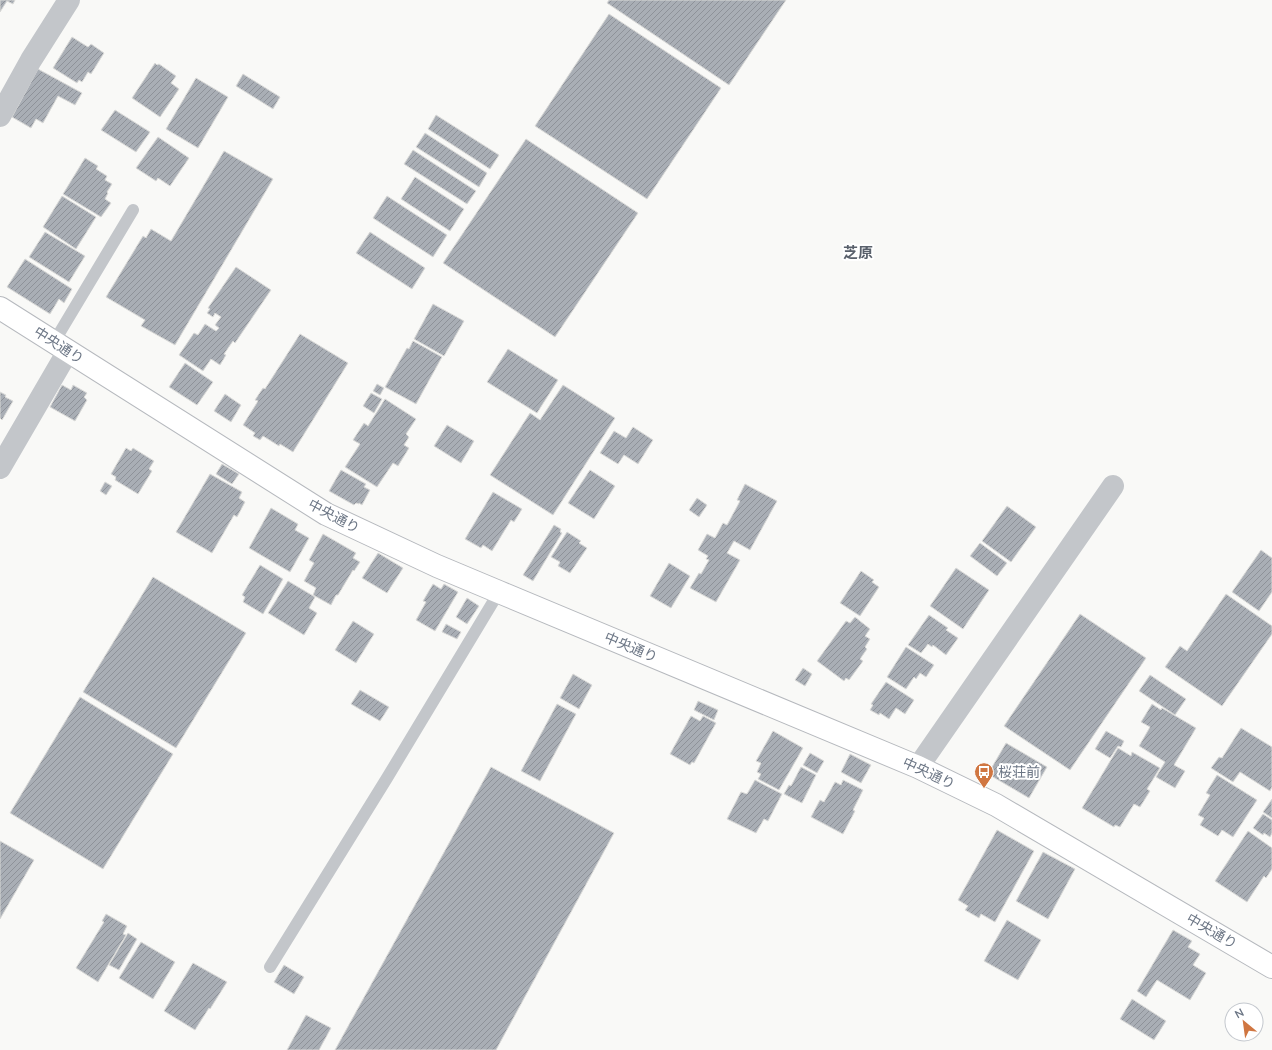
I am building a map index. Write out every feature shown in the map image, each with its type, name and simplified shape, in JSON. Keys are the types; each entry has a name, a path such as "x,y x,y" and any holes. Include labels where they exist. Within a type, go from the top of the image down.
{"street":[{"path":"0,116 31,60 69,0"},
{"name":"中央通り","path":"0,308 326,514 437,566 918,767 996,804 1272,966"},
{"path":"0,468 61,347"},
{"path":"918,767 1113,486"}],"lane":[{"path":"61,347 133,210"},
{"path":"270,967 387,778 499,592"}],"building":[{"path":"0,0 15,0 13,4 7,1 0,12"},
{"path":"609,0 786,0 729,85 607,3"},
{"path":"609,14 721,88 647,199 535,126"},
{"path":"72,37 88,47 91,44 104,53 91,74 88,72 82,82 79,80 77,83 53,68"},
{"path":"155,63 157,65 159,64 176,76 171,83 179,89 160,117 132,98"},
{"path":"38,69 82,93 75,105 58,96 43,123 36,119 31,128 12,117"},
{"path":"243,74 280,97 273,109 236,86"},
{"path":"196,78 228,97 198,148 166,129"},
{"path":"115,110 150,132 136,152 101,130"},
{"path":"436,115 499,155 490,169 428,129"},
{"path":"425,133 487,173 479,187 416,147"},
{"path":"158,137 189,158 170,186 158,178 156,181 136,168"},
{"path":"526,139 638,213 555,337 443,263"},
{"path":"413,150 476,191 467,204 404,164"},
{"path":"224,151 273,179 175,345 141,326 145,320 106,297 143,236 146,238 151,229 171,241"},
{"path":"85,158 98,166 96,169 107,176 105,180 112,184 105,199 111,203 101,217 63,194"},
{"path":"415,177 464,209 450,231 401,199"},
{"path":"62,196 96,217 76,249 43,227"},
{"path":"387,196 447,235 433,257 373,218"},
{"path":"45,232 85,256 69,282 29,257"},
{"path":"370,232 425,268 412,289 356,253"},
{"path":"25,259 72,289 64,303 59,299 50,314 7,287"},
{"path":"236,267 271,290 235,343 233,341 224,354 226,355 220,365 211,359 203,371 179,355 194,333 198,335 205,324 216,331 219,328 215,325 221,317 215,313 213,317 207,313 210,309 208,308"},
{"path":"433,304 464,321 444,356 414,339"},
{"path":"300,334 348,363 293,452 280,444 279,446 263,436 260,440 253,436 255,433 243,425 258,401 255,400 263,388 265,389"},
{"path":"413,341 442,357 416,404 385,387 407,348 409,349"},
{"path":"508,349 558,380 537,413 487,382"},
{"path":"185,363 213,382 197,405 169,387"},
{"path":"377,384 384,388 380,395 373,391"},
{"path":"62,385 71,390 73,385 87,393 84,397 87,400 75,421 50,407"},
{"path":"563,385 615,418 553,515 490,475 530,413 540,420"},
{"path":"0,392 6,395 5,397 13,401 2,420 0,418"},
{"path":"371,393 382,399 374,413 363,406"},
{"path":"225,394 241,405 231,422 214,411"},
{"path":"385,399 416,419 406,434 409,437 404,445 409,448 398,466 393,463 377,487 345,467 360,444 353,440 364,423 368,426"},
{"path":"447,425 474,441 461,463 434,446"},
{"path":"633,427 653,440 638,464 624,455 618,464 600,453 614,431 626,438"},
{"path":"126,448 131,451 133,448 154,461 149,469 152,471 138,494 115,480 116,477 111,474"},
{"path":"222,464 239,474 232,484 216,474"},
{"path":"341,470 366,484 364,487 370,490 362,505 356,503 354,505 329,491"},
{"path":"590,470 615,486 594,519 568,503"},
{"path":"210,474 242,492 239,498 245,502 237,517 234,515 212,553 176,532"},
{"path":"105,482 112,486 106,495 100,491"},
{"path":"745,484 777,501 750,550 734,541 727,553 740,560 716,602 690,588 699,573 701,574 709,560 706,559 708,556 698,550 707,534 715,538 723,523 727,525 740,501 737,500"},
{"path":"493,492 522,509 514,522 511,520 492,551 483,545 481,548 465,539"},
{"path":"697,498 707,505 699,517 689,510"},
{"path":"1007,506 1036,527 1011,562 982,541"},
{"path":"271,508 298,524 295,530 309,538 290,572 249,548"},
{"path":"554,525 561,529 560,532 562,533 533,581 523,575"},
{"path":"567,532 581,541 579,543 587,548 570,573 558,566 560,562 551,557"},
{"path":"323,534 356,553 353,558 360,562 354,571 353,570 338,595 336,595 331,605 313,595 316,588 304,581 314,563 309,560"},
{"path":"980,543 1007,563 997,576 970,556"},
{"path":"1261,550 1272,558 1272,592 1259,611 1232,592"},
{"path":"378,553 403,568 387,593 362,578"},
{"path":"669,563 690,576 671,608 650,596"},
{"path":"260,565 283,579 263,614 243,602 245,597 242,595"},
{"path":"956,568 989,590 963,629 930,606"},
{"path":"861,571 874,580 872,582 879,587 860,616 840,603"},
{"path":"153,577 246,633 176,748 83,692"},
{"path":"288,581 315,597 309,608 317,613 304,635 268,613"},
{"path":"433,584 441,589 444,584 458,592 435,631 416,620 426,602 423,601"},
{"path":"1226,594 1272,626 1272,634 1222,706 1165,667 1180,646 1187,651"},
{"path":"467,598 479,606 467,624 456,617"},
{"path":"1080,614 1146,658 1070,770 1004,726"},
{"path":"929,615 948,628 946,630 958,638 946,655 933,645 932,647 928,644 921,653 908,645"},
{"path":"855,617 870,629 865,636 870,639 865,647 867,649 860,659 863,661 849,680 846,678 844,681 817,661 846,621 850,623"},
{"path":"353,621 374,634 356,663 335,650"},
{"path":"446,624 461,632 457,639 442,632"},
{"path":"906,647 934,665 926,677 920,673 916,679 914,677 906,689 887,677"},
{"path":"803,668 812,674 805,686 795,680"},
{"path":"573,674 592,685 579,709 560,698"},
{"path":"1150,675 1186,699 1175,715 1139,691"},
{"path":"886,682 914,700 905,714 896,708 889,719 880,713 879,715 870,710 873,705 871,704"},
{"path":"360,690 389,707 380,721 351,704"},
{"path":"80,697 173,754 103,869 10,813"},
{"path":"698,701 718,710 714,720 694,710"},
{"path":"557,704 576,714 540,781 521,771"},
{"path":"1152,704 1161,710 1162,708 1196,728 1174,765 1185,771 1175,788 1156,777 1165,762 1139,746 1150,727 1141,722"},
{"path":"691,716 700,721 703,716 716,723 694,763 692,762 690,765 670,754"},
{"path":"1241,728 1272,747 1272,787 1270,791 1240,772 1233,782 1211,768 1219,757 1222,758"},
{"path":"773,731 803,748 779,790 758,779 761,774 757,772 761,763 756,761"},
{"path":"1106,731 1124,741 1121,747 1118,746 1110,758 1095,749"},
{"path":"1006,743 1047,767 1029,798 988,774"},
{"path":"1118,748 1131,756 1132,752 1160,768 1147,789 1150,791 1140,807 1134,804 1120,827 1115,825 1114,827 1082,808"},
{"path":"810,753 824,761 817,773 803,765"},
{"path":"850,754 871,765 861,783 841,772"},
{"path":"491,767 614,833 496,1050 335,1050"},
{"path":"801,767 816,775 802,803 784,794 789,785 791,786"},
{"path":"1217,775 1257,800 1233,837 1222,830 1218,836 1200,825 1204,818 1198,815 1210,795 1206,793"},
{"path":"755,780 782,794 768,821 764,819 756,833 727,819 741,792 747,794"},
{"path":"843,780 863,790 853,810 855,811 843,834 811,817 820,800 824,802 835,782 841,785"},
{"path":"1272,799 1272,818 1263,812"},
{"path":"1263,814 1272,820 1272,833 1270,837 1264,833 1263,835 1253,828"},
{"path":"997,830 1034,851 995,922 981,914 979,918 965,910 968,906 958,900"},
{"path":"1248,831 1272,848 1272,869 1266,878 1264,876 1247,902 1215,881"},
{"path":"0,841 34,860 0,919"},
{"path":"1043,852 1075,869 1048,919 1016,901"},
{"path":"106,914 127,926 123,934 126,935 98,982 76,968 104,922 102,921"},
{"path":"1007,920 1041,940 1018,980 984,961"},
{"path":"1173,930 1192,941 1188,947 1200,954 1193,965 1206,973 1190,1000 1157,980 1146,997 1137,991"},
{"path":"128,933 137,939 119,970 109,965"},
{"path":"141,942 175,962 153,999 119,978"},
{"path":"193,963 227,982 195,1030 164,1011"},
{"path":"284,965 304,977 294,994 274,982"},
{"path":"1132,999 1166,1021 1154,1040 1120,1019"},
{"path":"306,1015 331,1028 319,1050 287,1050"}],"place":[{"name":"桜荘前","path":"984,789"}],"district":[{"name":"芝原","path":"858,253"}]}
